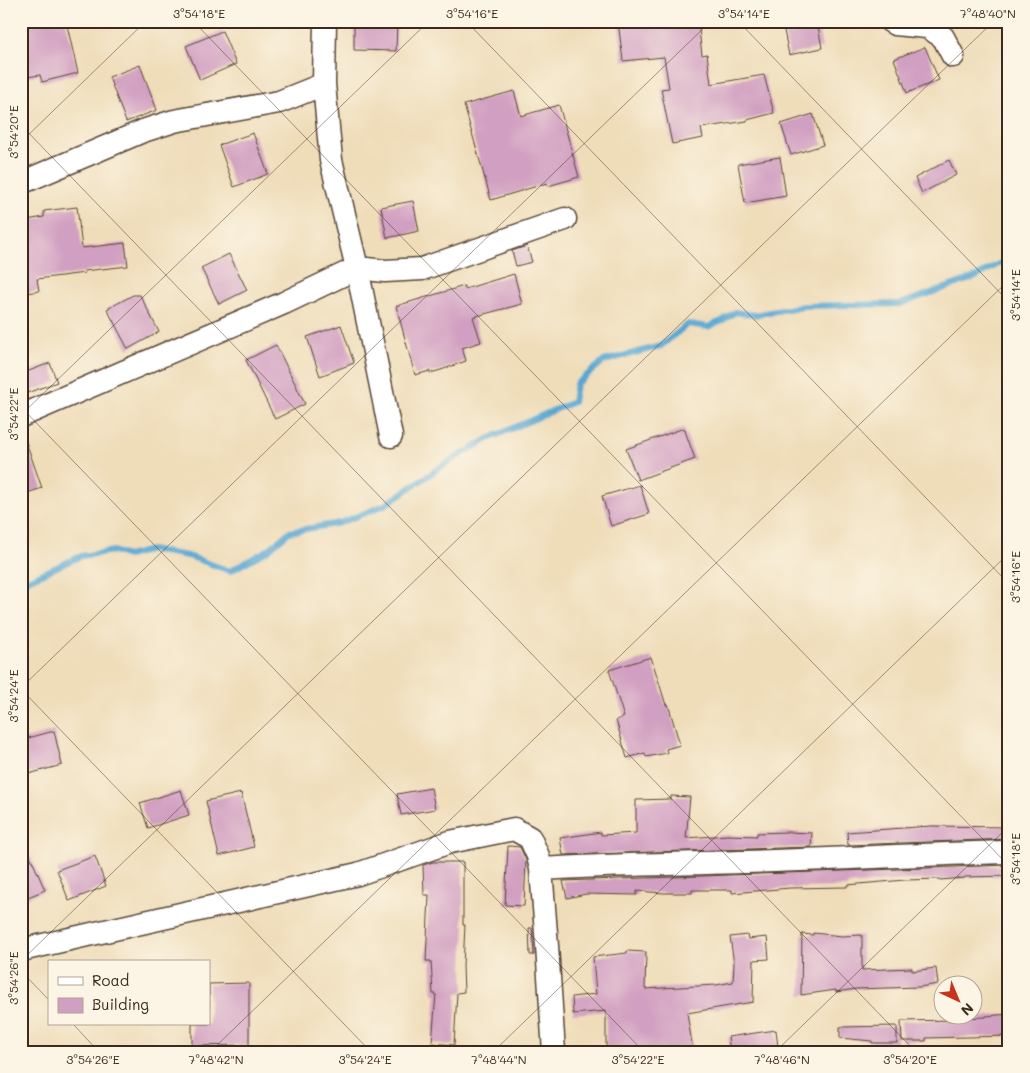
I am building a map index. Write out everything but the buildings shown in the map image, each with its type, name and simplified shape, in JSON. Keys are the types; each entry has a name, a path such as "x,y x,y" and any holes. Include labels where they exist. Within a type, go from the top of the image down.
{"street":[{"path":"326,21 324,84 331,160 391,436"},
{"path":"890,21 895,24 927,27 943,37 953,56"},
{"path":"21,183 143,131 174,121 279,102 324,84"},
{"path":"21,416 266,311 356,268 385,271 422,269 565,219"},
{"path":"21,950 358,874 450,842 514,829 530,838 538,856 541,869 554,1052"},
{"path":"541,869 599,865 1009,852"}],"waterway":[{"path":"21,583 81,556 114,551 127,556 151,550 188,556 230,571 268,550 289,532 340,523 385,505 445,464 488,439 573,402 576,384 604,361 661,346 688,324 708,327 722,321 735,312 754,315 804,306 900,304 976,277 1009,258"}]}
